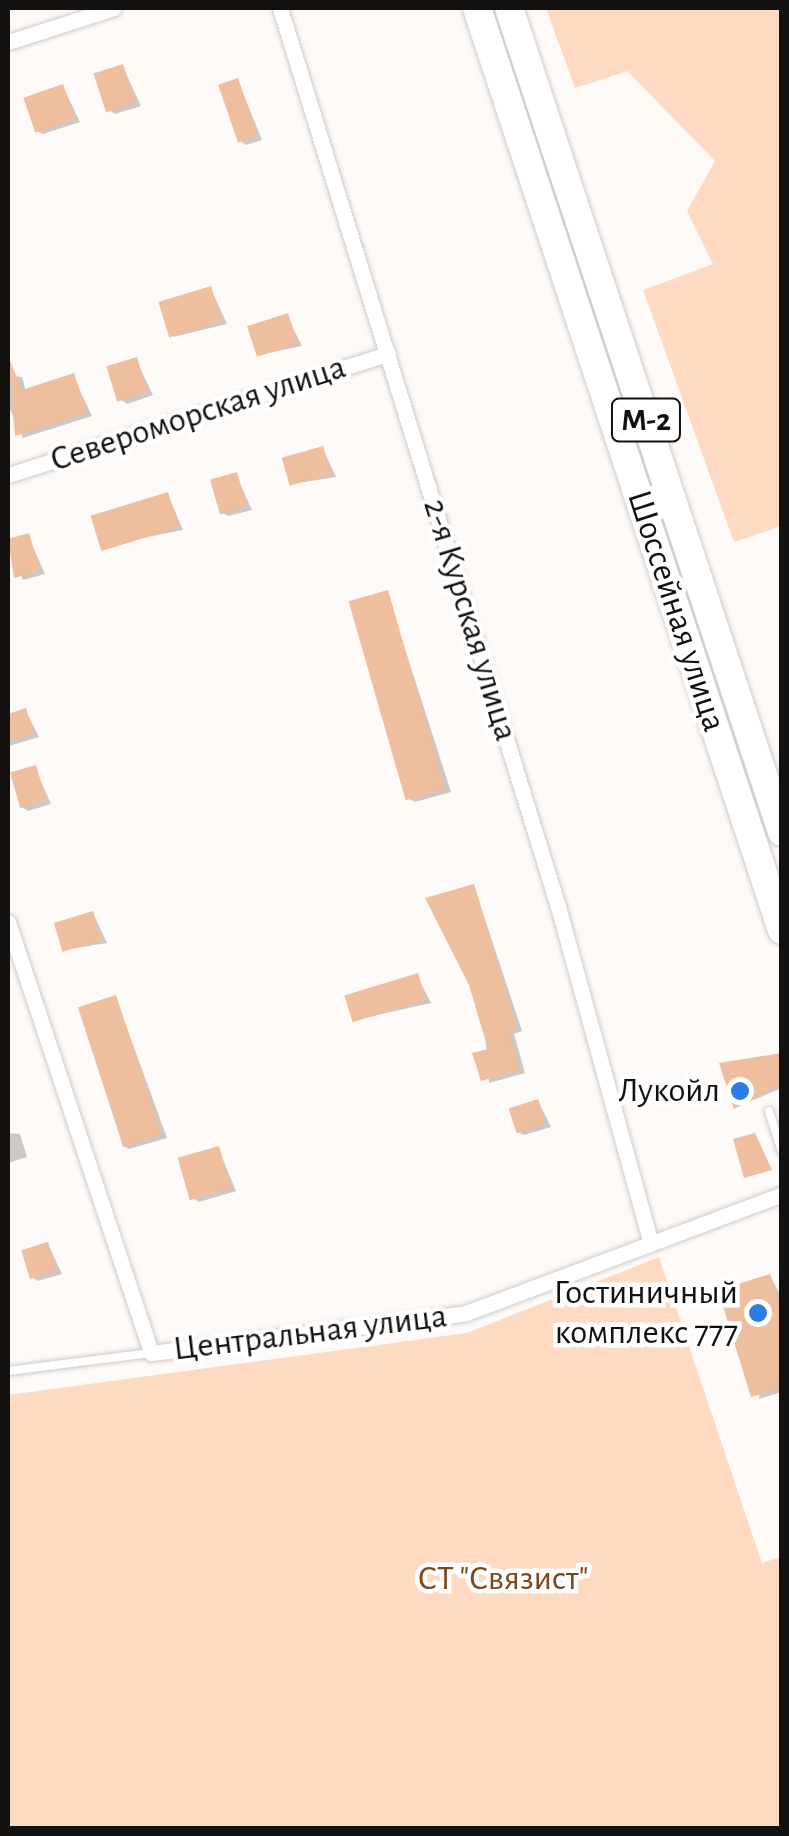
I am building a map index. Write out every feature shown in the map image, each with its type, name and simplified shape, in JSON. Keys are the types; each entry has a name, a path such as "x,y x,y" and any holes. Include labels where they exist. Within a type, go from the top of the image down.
{"highway":[{"name":"Шоссейная улица","path":"477,8 782,930"},
{"name":"Шоссейная улица","path":"509,8 782,832"}],"street":[{"path":"8,42 114,8"},
{"name":"2-я Курская улица","path":"280,8 388,354 650,1236"},
{"name":"Североморская улица","path":"8,475 388,354"},
{"name":"Центральная улица","path":"8,922 152,1353 466,1313 524,1298 650,1236 782,1194"}],"lane":[{"path":"769,1111 782,1152"},
{"path":"8,1371 152,1353"}],"green space":[{"path":"546,8 781,8 781,526 734,542 643,290 713,264 687,211 715,161 627,71 575,88"},
{"name":"СТ \"Связист\"","path":"659,1257 762,1563 781,1557 781,1828 8,1828 8,1395 467,1333"}],"building":[{"path":"123,64 136,103 106,113 94,74"},
{"path":"238,78 258,136 238,143 218,85"},
{"path":"63,84 75,119 35,133 23,98"},
{"path":"211,286 222,321 169,337 158,302"},
{"path":"288,313 298,343 257,357 247,326"},
{"path":"8,356 22,390 74,373 87,413 15,436"},
{"path":"137,357 148,392 117,402 106,366"},
{"path":"323,446 331,474 290,486 282,458"},
{"path":"237,472 247,507 220,514 210,480"},
{"path":"168,492 179,527 101,551 91,516"},
{"path":"29,533 40,571 14,578 8,539"},
{"path":"388,590 445,789 406,800 349,601"},
{"path":"26,708 34,734 8,742 8,714"},
{"path":"36,765 46,801 20,808 10,772"},
{"path":"474,884 517,1028 509,1031 520,1070 481,1081 472,1053 488,1049 469,985 425,898"},
{"path":"93,911 102,940 63,952 54,923"},
{"path":"418,973 426,1000 353,1022 344,996"},
{"path":"116,995 161,1135 123,1147 78,1007"},
{"path":"782,1053 782,1083 734,1109 719,1063"},
{"path":"538,1099 546,1124 517,1133 509,1109"},
{"path":"755,1133 772,1170 744,1178 733,1139"},
{"path":"219,1146 231,1188 190,1200 178,1158"},
{"path":"48,1242 57,1271 30,1279 21,1250"},
{"path":"770,1274 782,1310 782,1388 751,1397 718,1290"}],"place":[{"name":"Лукойл","path":"740,1091"},
{"name":"Гостиничный комплекс 777","path":"758,1313"}]}
